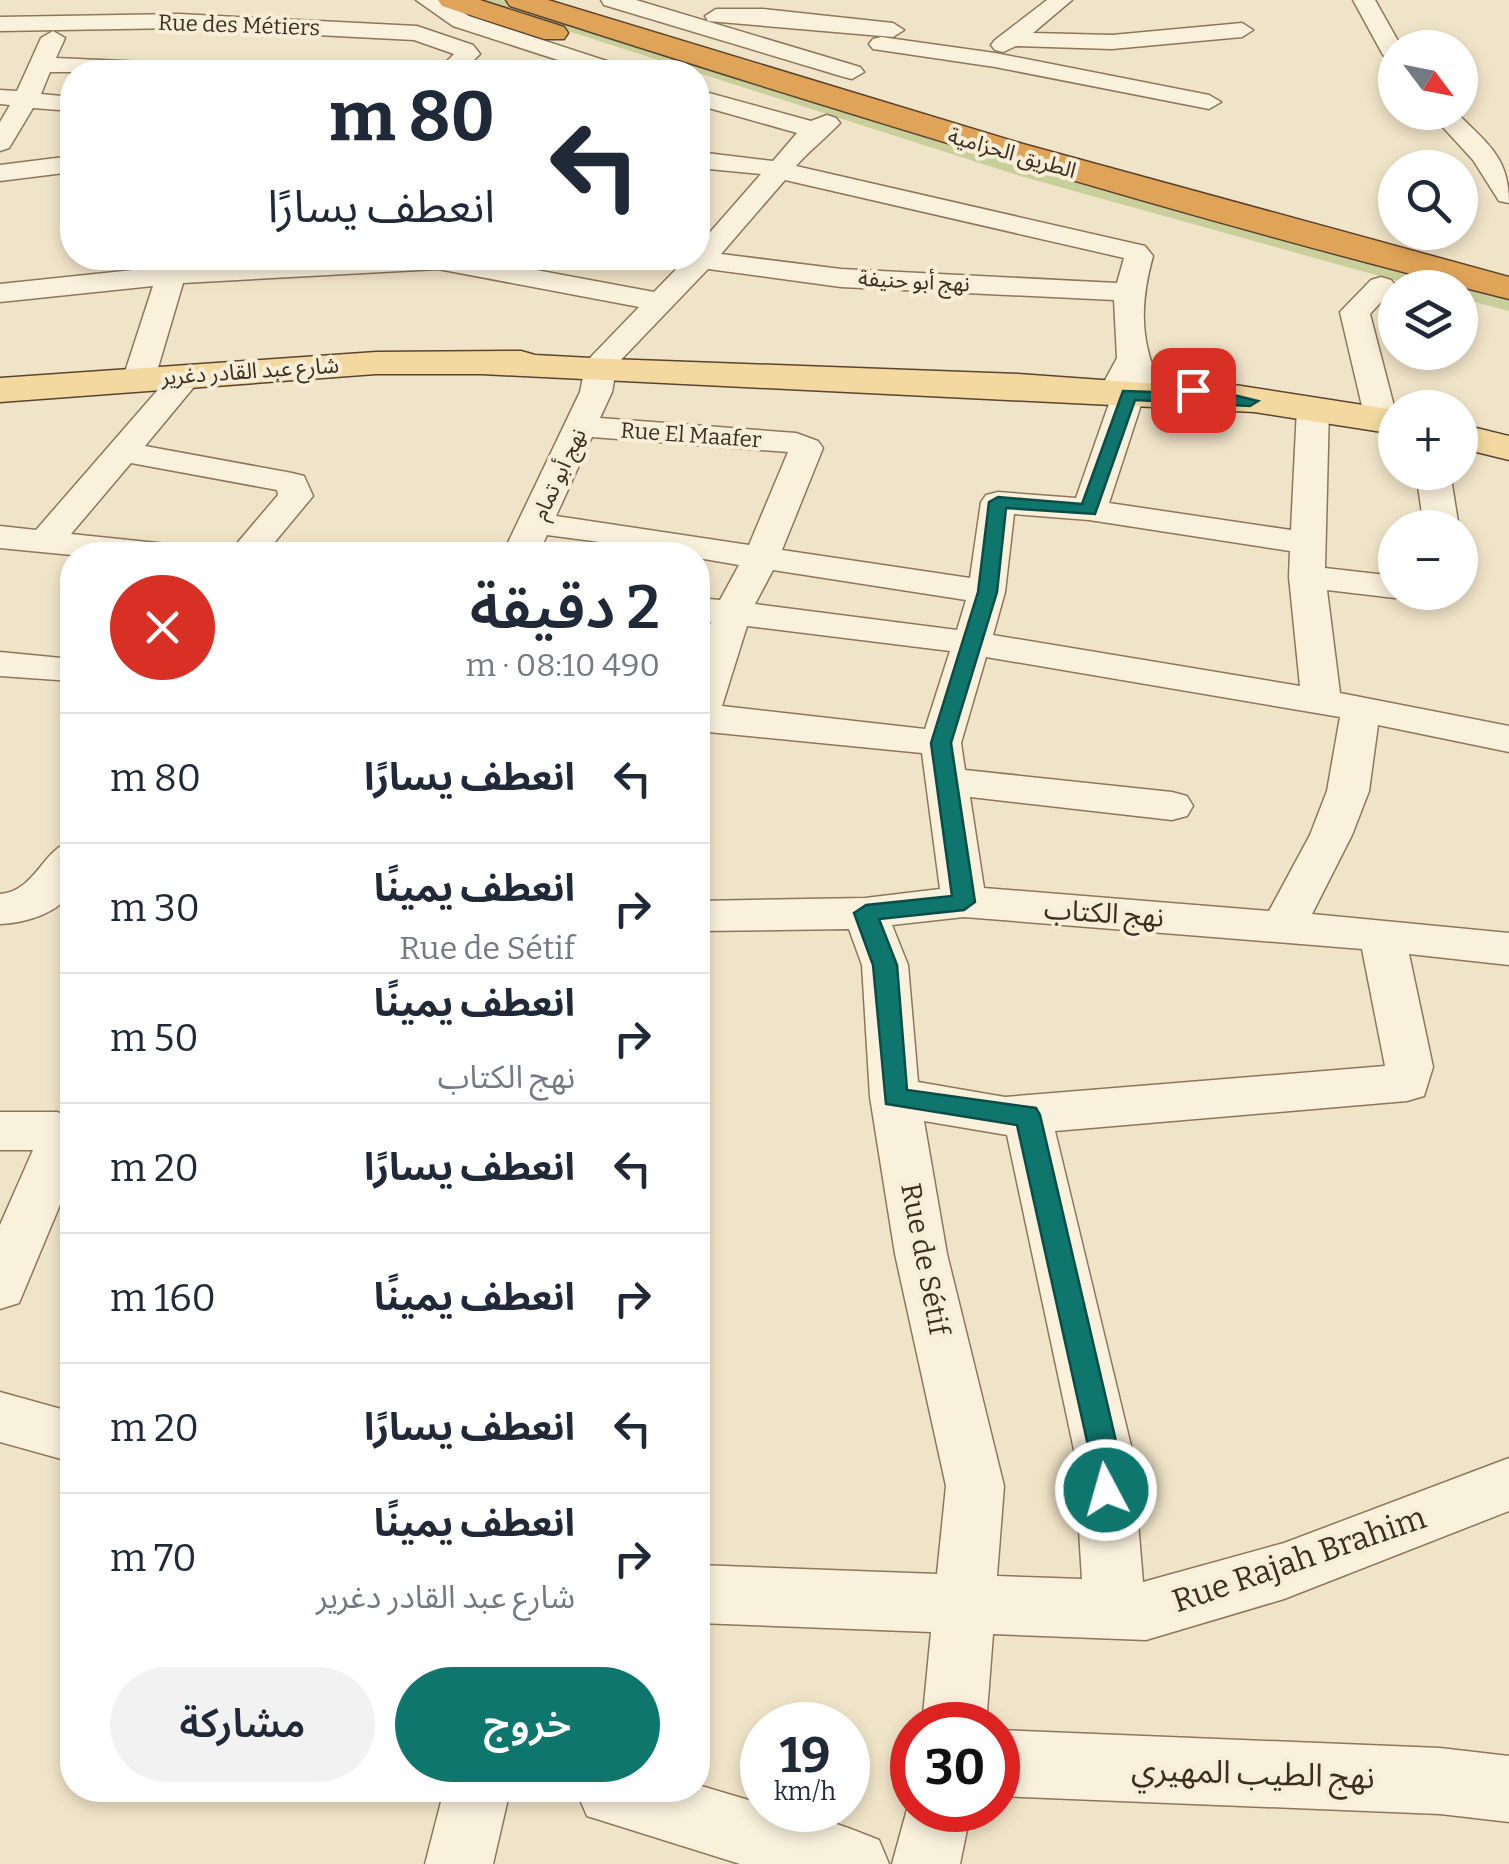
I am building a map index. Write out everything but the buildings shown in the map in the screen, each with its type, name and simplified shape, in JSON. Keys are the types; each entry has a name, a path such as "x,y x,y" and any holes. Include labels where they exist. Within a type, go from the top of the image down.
{"highway":[{"path":"452,0 637,60"},
{"name":"الطريق الحزامية","path":"520,0 675,60"},
{"name":"الطريق الحزامية","path":"710,73 823,117 1257,222 1509,288"},
{"name":"الطريق الحزامية","path":"710,84 1010,180 1378,284"},
{"path":"1478,310 1509,318"}],"main road":[{"name":"شارع عبد القادر دغرير","path":"5,388 376,363 611,365 1008,385 1133,383 1378,419"},
{"path":"1478,440 1509,448"}],"street":[{"path":"427,0 447,16 578,60"},
{"path":"612,0 852,72"},
{"path":"986,59 1061,0"},
{"path":"1335,0 1365,2 1381,30"},
{"path":"340,6 465,50 516,40"},
{"path":"0,143 43,65 61,10"},
{"name":"Rue des Métiers","path":"0,24 61,10 180,22 417,33"},
{"path":"666,17 763,16 893,31 986,59 1209,102"},
{"path":"1012,39 1112,42 1242,30"},
{"name":"نهج أبو تمام","path":"710,250 823,117 852,72 893,31"},
{"path":"461,60 468,54 465,50"},
{"path":"43,65 60,66"},
{"path":"0,97 60,103"},
{"path":"710,100 823,117"},
{"path":"1459,130 1483,155 1509,195"},
{"path":"710,163 777,172 1125,247 1138,256 1127,292 1133,383 1089,510"},
{"path":"0,173 60,166"},
{"name":"نهج أبو حنيفة","path":"710,261 841,278 1127,292"},
{"path":"0,293 165,270 139,378"},
{"path":"531,270 662,302"},
{"name":"نهج أبو تمام","path":"528,539 611,365 692,270"},
{"path":"1378,294 1354,312 1378,390"},
{"path":"45,542 126,452 187,376"},
{"path":"1283,927 1331,835 1348,792 1341,705 1308,560 1313,408"},
{"name":"Rue El Maafer","path":"581,426 802,445 806,452 762,556"},
{"path":"126,452 292,483 296,496 256,542"},
{"path":"964,902 944,762 970,641 987,592 998,502 1089,510 1308,560 1378,583"},
{"path":"0,537 60,544"},
{"path":"528,539 569,542"},
{"path":"710,552 762,556 987,592"},
{"path":"710,643 715,611 762,556"},
{"path":"715,611 970,641 1341,705 1509,739"},
{"path":"0,664 60,669"},
{"path":"710,714 1172,806"},
{"path":"0,908 12,909 45,892 60,877"},
{"name":"نهج الكتاب","path":"710,916 866,913 964,902 1382,935 1509,949"},
{"name":"Rue de Sétif","path":"866,913 885,965 895,1097 921,1254 976,1486 956,1702"},
{"path":"895,1097 1005,1116 1408,1083 1382,935"},
{"path":"1028,1115 1103,1450 1116,1610"},
{"path":"0,1130 60,1134"},
{"path":"0,1287 60,1144"},
{"path":"0,1417 60,1434"},
{"name":"Rue Rajah Brahim","path":"710,1595 1146,1611 1284,1570 1509,1484"},
{"name":"نهج الطيب المهيري","path":"1020,1764 1440,1780 1509,1789"},
{"path":"459,1864 474,1802"},
{"path":"641,1802 855,1864"},
{"path":"926,1864 933,1832"}],"green space":[{"path":"471,0 502,0 688,60 658,60"},
{"path":"710,67 850,112 1425,270 1378,270 1378,276 1020,176 710,77"},
{"path":"1478,284 1509,293 1509,311 1478,303"}],"route":[{"path":"1106,1490 1103,1450 1028,1115 1005,1116 895,1097 885,965 866,913 964,902 941,743 987,592 998,502 1089,510 1128,395 1250,401 1193,390"}]}
